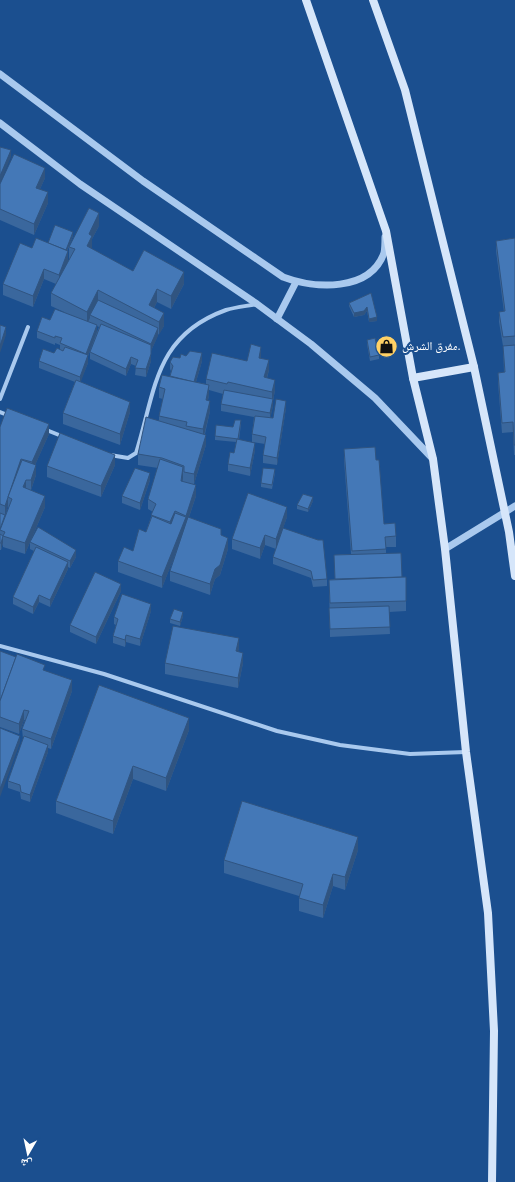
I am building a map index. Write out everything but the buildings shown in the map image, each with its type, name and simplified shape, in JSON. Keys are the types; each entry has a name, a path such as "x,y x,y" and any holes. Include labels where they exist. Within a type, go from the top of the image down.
{"main road":[{"path":"306,0 386,231 413,378 433,459 445,549 466,752 488,912 494,1031 492,1182"},
{"path":"374,0 405,90 474,367 505,511 515,576"},
{"path":"413,378 474,367"}],"street":[{"path":"0,74 143,181 271,270 296,282 322,286 339,285 359,279 375,268 384,252 386,231"},
{"path":"0,123 80,184 257,304 344,370 375,398 433,459"},
{"path":"277,319 296,282"},
{"path":"108,454 128,458 136,453 152,394 166,357 177,340 194,327 227,310 257,304"},
{"path":"0,399 28,327"},
{"path":"0,412 14,418"},
{"path":"36,426 72,440"},
{"path":"445,549 515,506"},
{"path":"0,646 104,674 277,731 340,745 410,754 466,752"}],"place":[{"name":"مفرق الشرش.","path":"386,346"}]}
